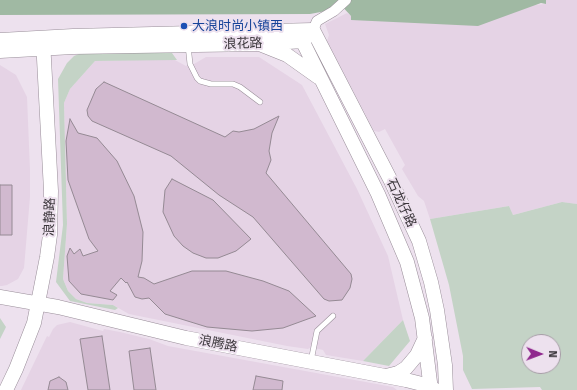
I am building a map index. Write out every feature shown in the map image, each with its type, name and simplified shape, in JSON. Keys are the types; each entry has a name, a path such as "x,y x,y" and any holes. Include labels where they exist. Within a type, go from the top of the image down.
{"main road":[{"name":"浪花路","path":"0,40 43,43 188,45 258,44 300,35 313,30"},
{"name":"石龙仔路","path":"313,30 391,181 419,241 431,282 437,310 445,365 446,390"},
{"name":"浪花路","path":"0,51 43,43 300,35"},
{"name":"石龙仔路","path":"300,35 375,188 402,247 416,292 425,338 432,389"},
{"name":"浪静路","path":"6,390 34,323 48,258 51,214 43,43"},
{"path":"258,44 287,55 321,79"},
{"name":"浪腾路","path":"0,298 38,304 186,338 386,376 432,389"},
{"path":"386,376 398,373 406,368 417,355 425,338"}],"street":[{"path":"313,30 316,21 334,11 346,0"}],"lane":[{"path":"188,45 190,64 194,74 200,81 211,84 233,84 240,87 260,102"},
{"path":"311,362 317,331 333,316"}],"shaded area":[{"path":"546,0 577,0 577,204 562,202 513,215 509,206 430,219 424,201 418,196 402,169 405,165 385,129 379,132 374,131 327,41 329,35 325,24 347,13 351,16 351,20 546,4"},
{"path":"206,57 259,57 302,85 357,189 388,256 403,320 363,361 326,355 323,350 311,347 308,349 287,346 129,314 113,305 87,303 76,299 68,291 63,279 67,224 64,103 70,89 95,61 173,59 186,66 194,64"},
{"path":"0,65 16,75 27,97 30,170 30,197 24,268 18,279 2,286 0,286"},
{"path":"70,322 103,331 104,329 149,339 168,346 393,387 397,390 21,390 47,336 49,337 57,325"}],"green space":[{"path":"0,0 546,0 546,4 541,3 478,26 351,20 351,16 339,3 326,11 310,14 0,15"},
{"path":"84,52 172,53 177,60 95,61 70,89 64,103 67,224 63,279 68,291 76,299 87,303 113,305 118,308 115,310 70,301 56,282 63,225 58,79 67,63 74,56"},
{"path":"562,202 577,204 577,390 542,390 540,387 472,389 463,370 463,356 449,285 430,219 509,206 513,215"},
{"path":"0,318 6,327 0,339"},
{"path":"403,320 410,341 389,366 363,361"}],"building":[{"path":"104,82 225,137 233,131 239,132 254,129 279,116 272,133 269,151 271,160 266,173 351,274 352,279 350,288 342,300 329,301 324,299 253,217 219,195 171,156 92,121 88,116 87,110 96,89"},
{"path":"70,119 78,133 97,138 117,161 134,196 143,232 142,261 138,277 144,278 154,284 192,271 226,271 263,281 289,291 316,316 283,328 252,331 207,327 165,314 149,298 142,299 135,297 127,282 126,283 121,278 110,291 117,295 113,300 81,294 69,281 67,256 70,248 74,254 80,249 83,256 98,251 89,239 68,180 66,141"},
{"path":"172,179 213,200 251,239 236,251 218,258 206,258 193,253 183,246 174,236 163,212 165,190"},
{"path":"0,185 12,185 12,235 0,235"},
{"path":"102,336 110,390 88,390 80,339"},
{"path":"150,348 156,390 134,390 129,351"},
{"path":"256,376 283,381 282,390 253,390"},
{"path":"59,377 66,382 68,390 48,390 50,381"}],"place":[{"name":"大浪时尚小镇西","path":"184,26"}]}
